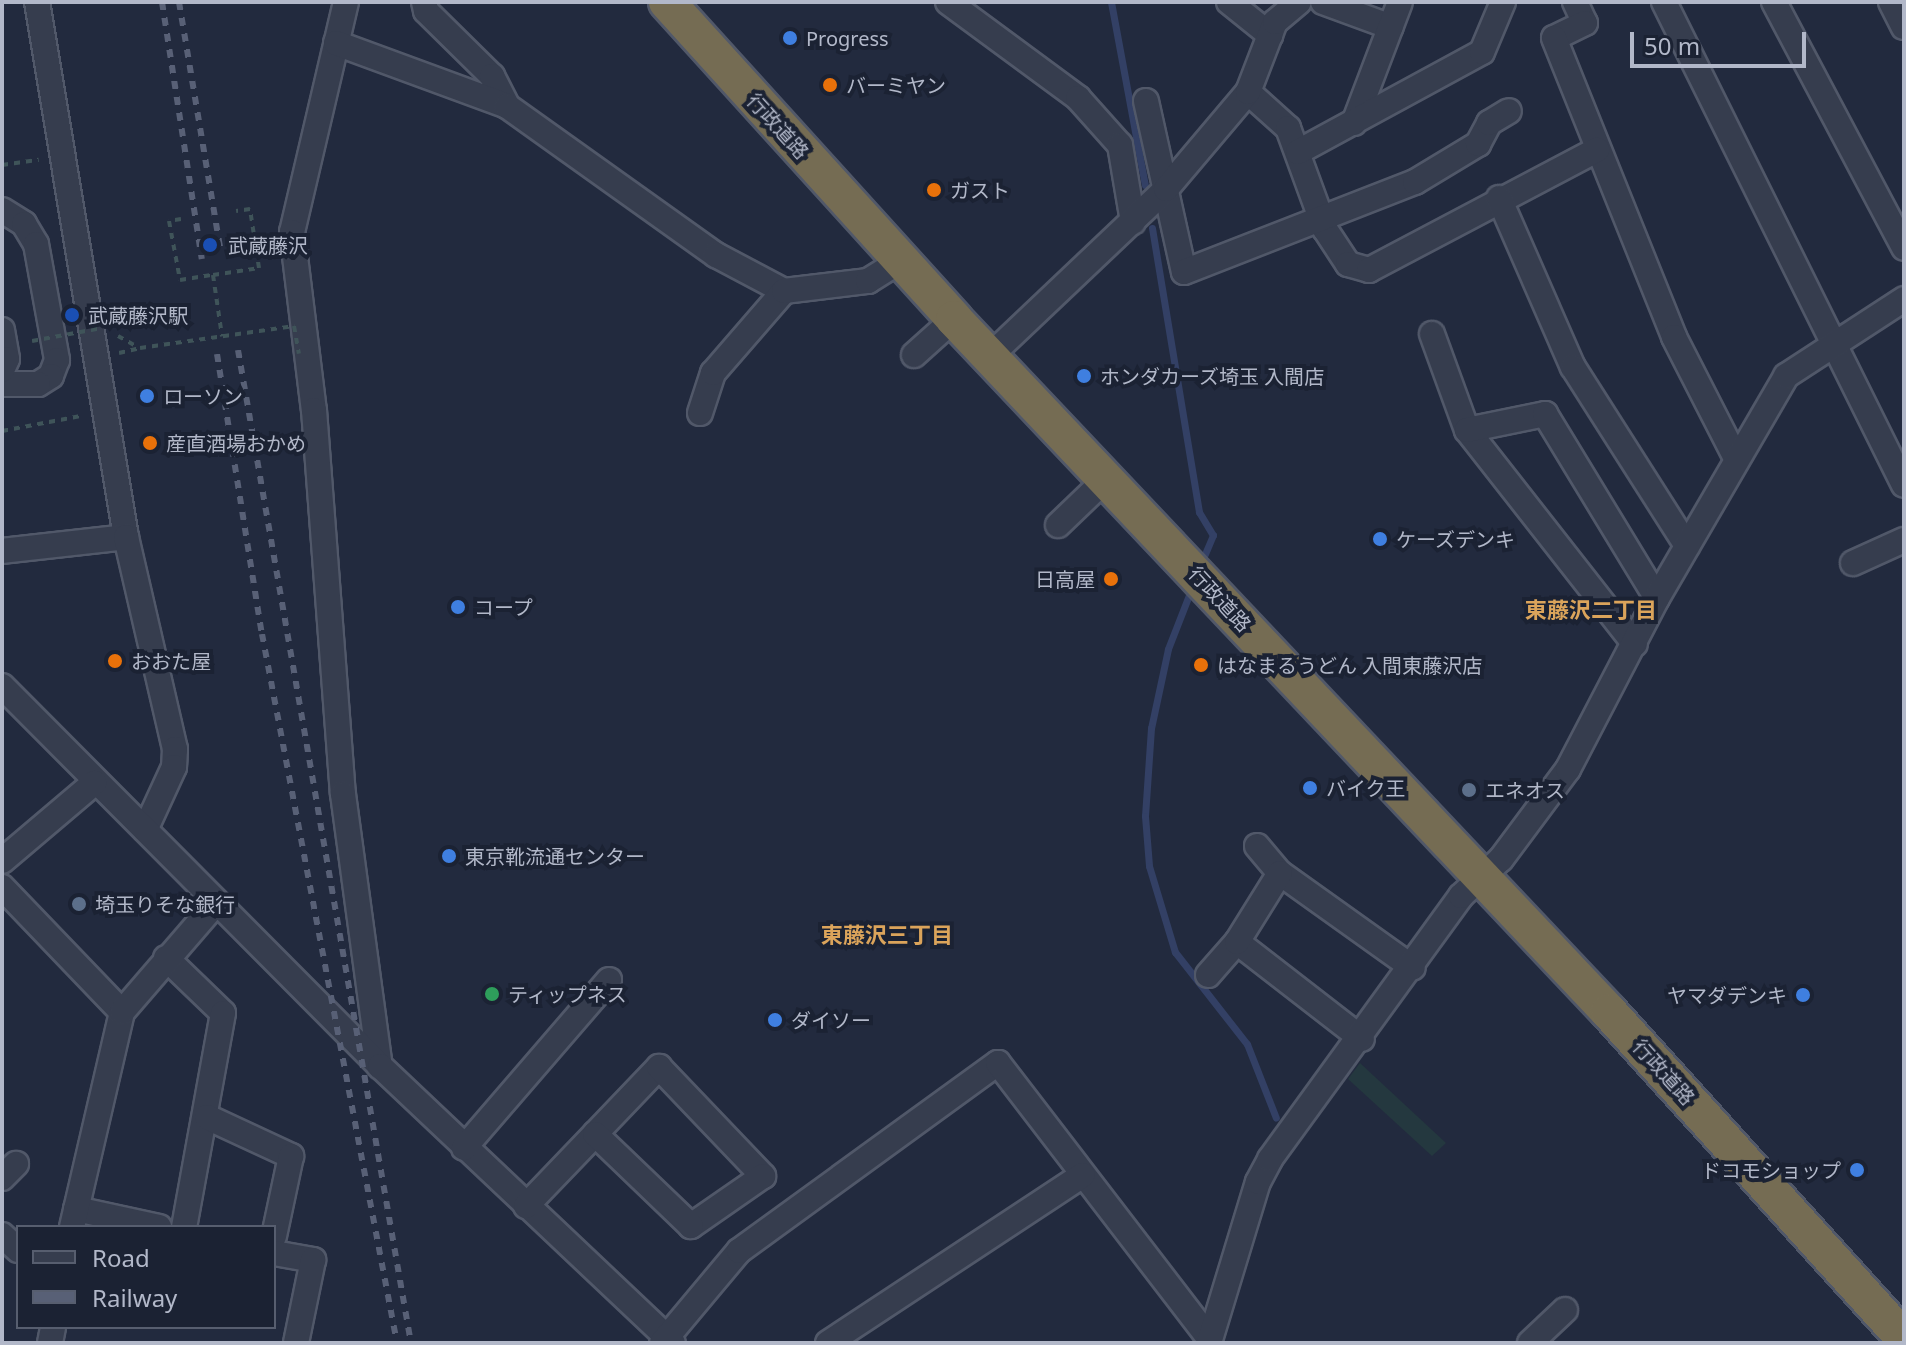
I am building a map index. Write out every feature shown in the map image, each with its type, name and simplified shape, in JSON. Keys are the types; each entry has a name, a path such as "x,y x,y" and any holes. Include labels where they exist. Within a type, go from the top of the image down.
{"highway":[{"name":"行政道路","path":"667,2 900,261 1481,878 1904,1338"}],"street":[{"path":"37,2 126,537 175,749 174,767 145,830"},
{"path":"346,2 292,232 314,410 343,794 380,1066"},
{"path":"424,2 426,11 492,76 507,106"},
{"path":"948,2 1078,98 1120,145 1133,222"},
{"path":"1229,2 1270,35"},
{"path":"990,356 1166,189 1248,92 1275,22 1299,2"},
{"path":"1323,2 1391,27"},
{"path":"1354,123 1400,2"},
{"path":"1298,152 1482,52 1503,2"},
{"path":"1575,2 1585,23 1554,38 1674,337 1736,458"},
{"path":"1664,2 1837,343 1904,485"},
{"path":"1774,2 1904,248"},
{"path":"1891,2 1904,27"},
{"path":"336,43 507,106 716,255 784,291 868,281 900,261"},
{"path":"1248,92 1288,128 1322,222 1348,264 1369,270 1499,198 1597,150"},
{"path":"1146,101 1184,272 1322,222 1415,182 1478,144 1489,123 1509,111"},
{"path":"1499,198 1573,367 1687,546"},
{"path":"2,210 24,224 36,244 57,360 51,376 38,384 2,384"},
{"path":"700,413 713,373 784,291"},
{"path":"1210,1341 1258,1182 1413,968 1461,896 1481,878 1568,769 1657,598 1786,376 1904,299"},
{"path":"914,355 954,319"},
{"path":"2,330 7,359 2,370"},
{"path":"1432,334 1467,430 1635,644"},
{"path":"1467,430 1545,414 1657,598"},
{"path":"1058,525 1107,478"},
{"path":"2,551 126,537"},
{"path":"1853,563 1904,540"},
{"path":"2,686 94,783 145,830 380,1066 667,1341 739,1251 998,1063 1210,1341"},
{"path":"2,861 94,783"},
{"path":"1257,846 1280,873 1413,968"},
{"path":"1208,975 1237,942 1280,873"},
{"path":"2,887 122,1012"},
{"path":"140,1225 74,1218 122,1012 216,903"},
{"path":"1237,942 1362,1039"},
{"path":"166,958 223,1013 207,1117 184,1225"},
{"path":"464,1148 609,980"},
{"path":"526,1206 659,1067 763,1176 691,1226 595,1134"},
{"path":"207,1117 291,1156 276,1227"},
{"path":"828,1343 1083,1175"},
{"path":"276,1253 313,1260 296,1343"},
{"path":"1530,1343 1565,1310"}],"path":[{"path":"181,219 169,221 180,280 259,268 250,209 236,211"},
{"path":"213,275 222,336"},
{"path":"107,355 294,326 299,354"},
{"path":"32,341 102,328 140,348"}],"shaded area":[{"path":"1360,1063 1446,1143 1432,1156 1348,1079"}],"waterway":[{"path":"1111,2 1145,185"},
{"path":"1152,228 1199,512 1213,535 1205,554"},
{"path":"1189,595 1168,649 1151,728 1145,816 1149,866 1175,952 1247,1044 1276,1118"}],"railway":[{"path":"162,2 202,259"},
{"path":"179,2 221,253"},
{"path":"238,350 411,1343"},
{"path":"217,354 262,634 397,1343"}],"place":[{"name":"Progress","path":"790,38"},
{"name":"バーミヤン","path":"830,85"},
{"name":"ガスト","path":"934,190"},
{"name":"武蔵藤沢","path":"210,245"},
{"name":"武蔵藤沢駅","path":"72,315"},
{"name":"ホンダカーズ埼玉 入間店","path":"1084,376"},
{"name":"ローソン","path":"147,396"},
{"name":"産直酒場おかめ","path":"150,443"},
{"name":"ケーズデンキ","path":"1380,539"},
{"name":"日高屋","path":"1111,579"},
{"name":"コープ","path":"458,607"},
{"name":"おおた屋","path":"115,661"},
{"name":"はなまるうどん 入間東藤沢店","path":"1201,665"},
{"name":"バイク王","path":"1310,788"},
{"name":"エネオス","path":"1469,790"},
{"name":"東京靴流通センター","path":"449,856"},
{"name":"埼玉りそな銀行","path":"79,904"},
{"name":"ティップネス","path":"492,994"},
{"name":"ヤマダデンキ","path":"1803,995"},
{"name":"ダイソー","path":"775,1020"},
{"name":"ドコモショップ","path":"1857,1170"}],"district":[{"name":"東藤沢二丁目","path":"1591,610"},
{"name":"東藤沢三丁目","path":"887,935"}]}
